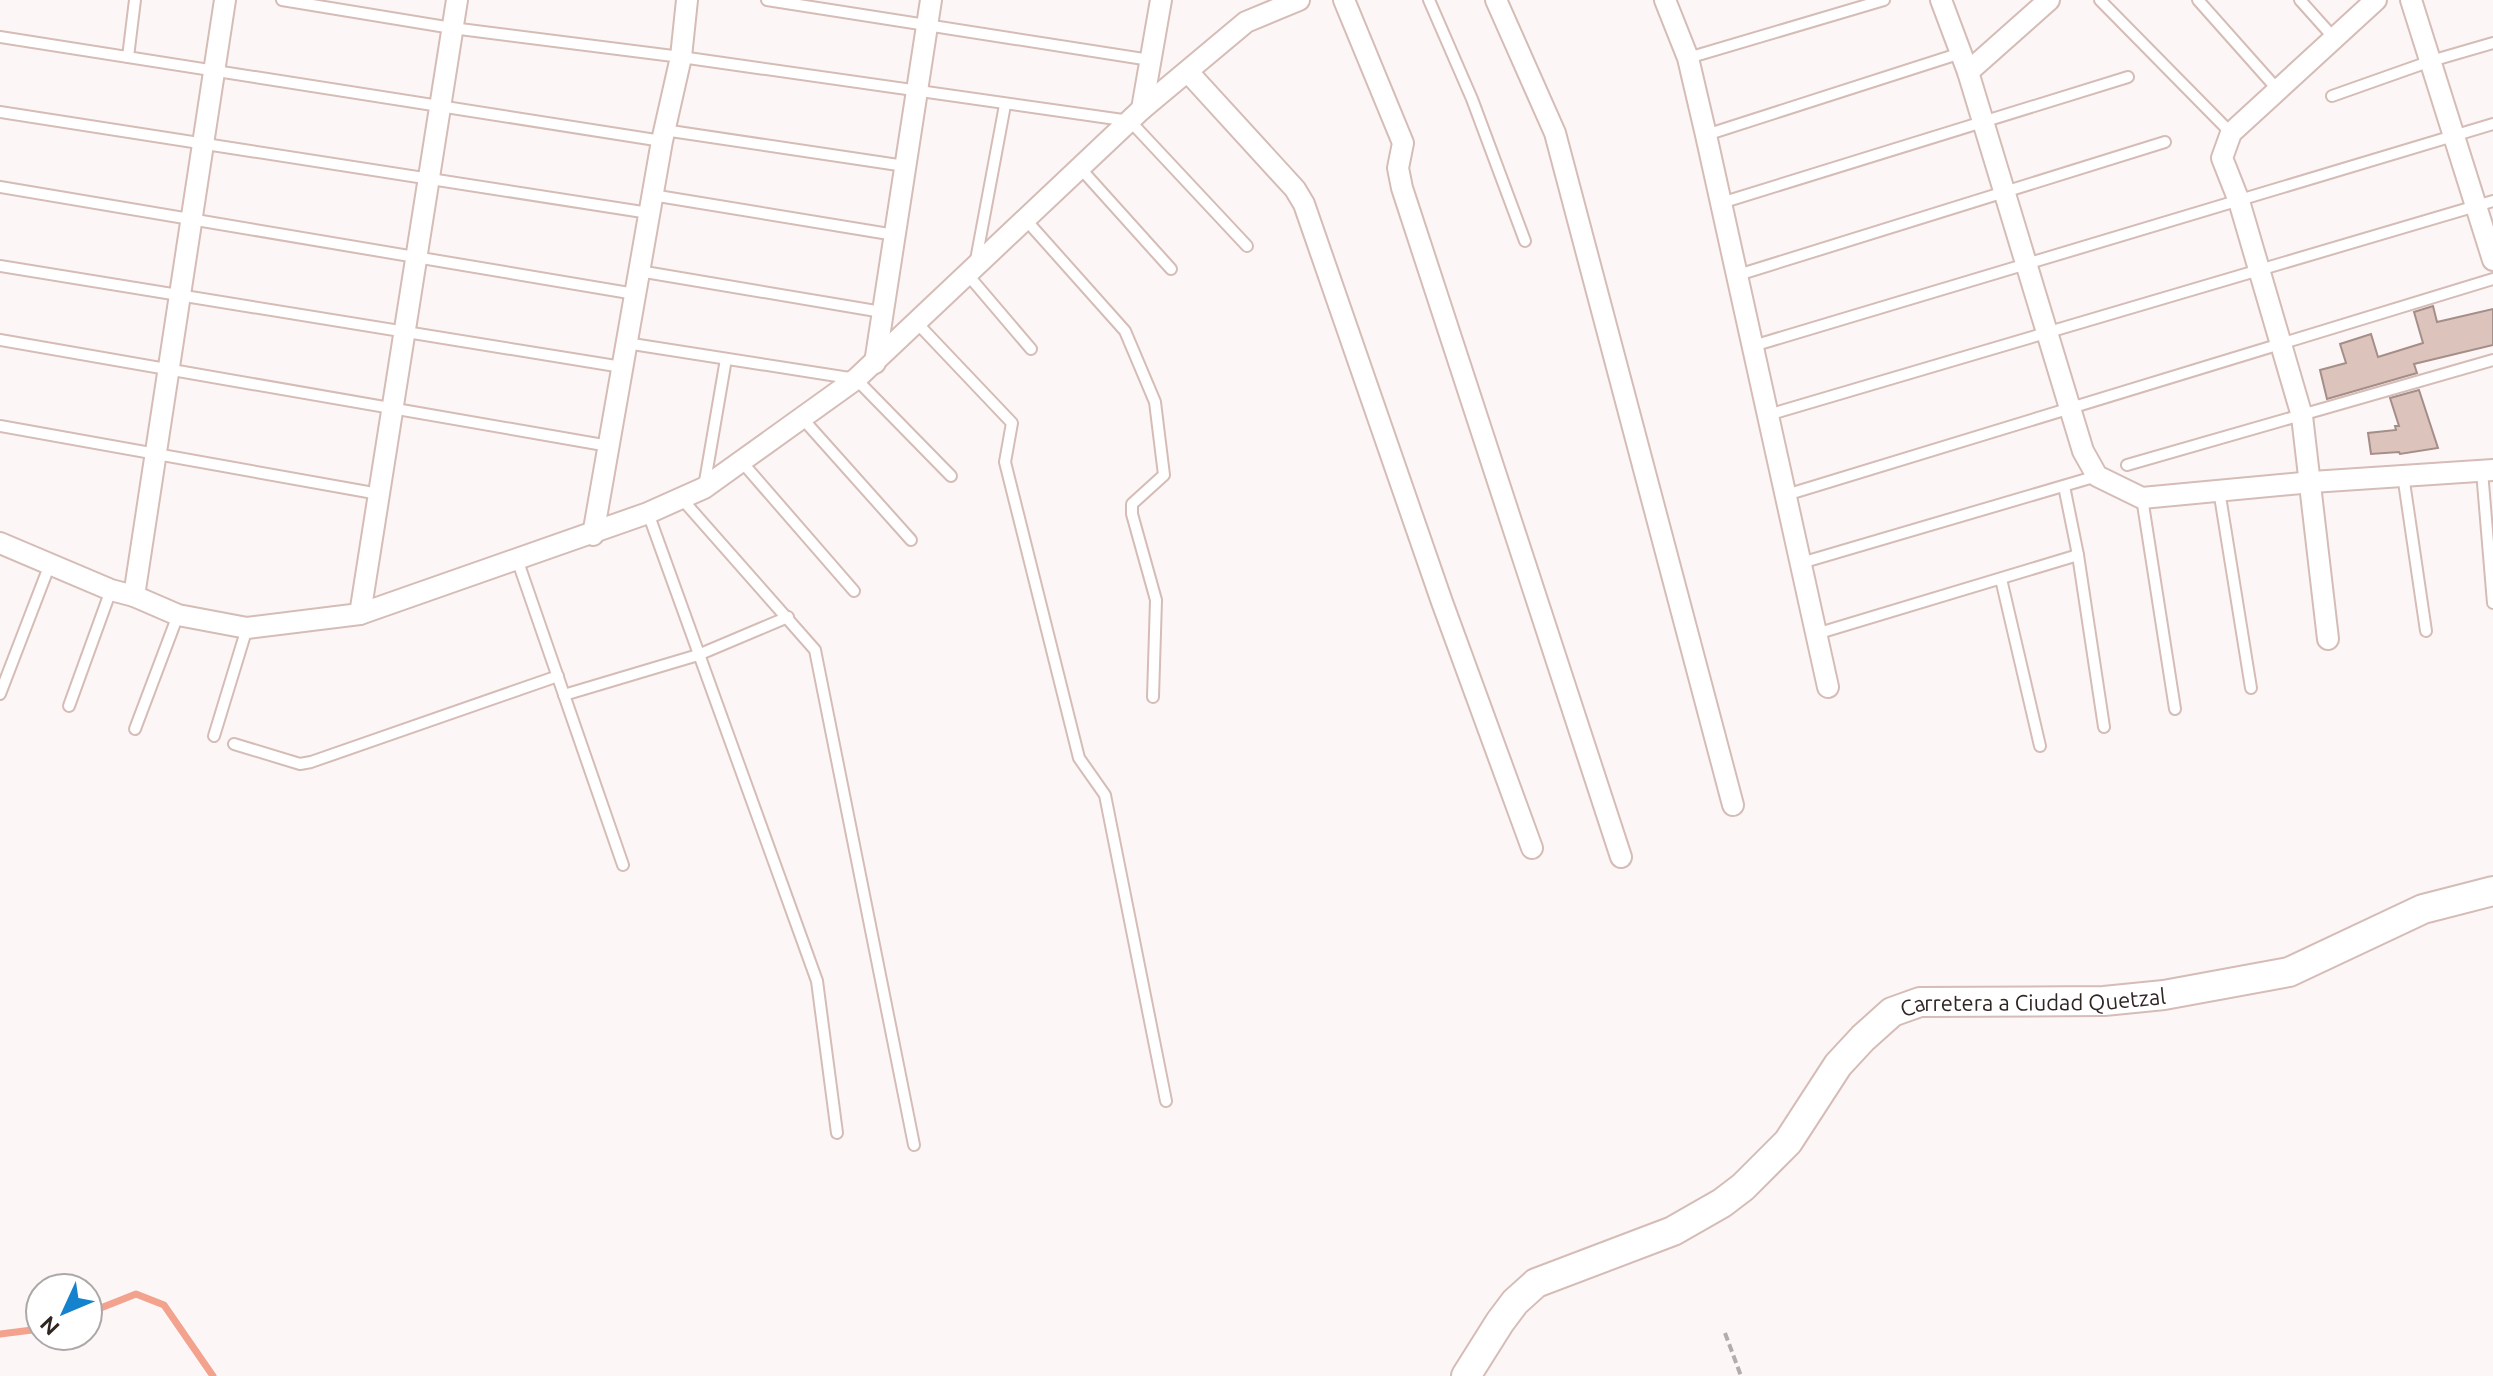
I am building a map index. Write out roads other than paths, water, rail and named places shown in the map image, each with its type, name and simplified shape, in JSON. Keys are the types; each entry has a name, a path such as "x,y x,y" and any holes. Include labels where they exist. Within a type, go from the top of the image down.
{"main road":[{"name":"Carretera a Ciudad Quetzal","path":"1466,1376 1515,1302 1536,1283 1673,1231 1743,1187 1788,1142 1838,1065 1892,1012 1920,1002 2104,1001 2164,995 2289,972 2423,909 2493,891"}],"street":[{"path":"134,596 225,0"},
{"path":"360,614 457,0"},
{"path":"593,535 663,135 681,57 687,0"},
{"path":"875,363 931,0"},
{"path":"1136,115 1161,0"},
{"path":"0,543 178,615 247,628 360,614 593,535 648,513 704,488 856,379 1136,115 1246,22 1299,0"},
{"path":"1344,0 1403,143 1398,168 1402,188 1621,857"},
{"path":"1496,0 1555,133 1733,805"},
{"path":"1941,0 1964,63 2083,451 2097,476 2142,498 2488,470"},
{"path":"1964,63 2049,0"},
{"path":"2328,639 2302,416 2239,201 2222,158 2231,133 2376,0"},
{"path":"2411,0 2454,136 2484,203 2493,260"},
{"path":"1670,2 1688,58 1706,135 1828,687"},
{"path":"1188,72 1295,189 1304,204 1442,602 1532,848"}],"lane":[{"path":"128,57 135,0"},
{"path":"282,0 452,28 681,57 1005,105 1136,115 1247,246"},
{"path":"767,0 1150,60"},
{"path":"1429,0 1472,99 1525,241"},
{"path":"1688,58 1884,0"},
{"path":"2100,0 2231,133"},
{"path":"2198,0 2278,90"},
{"path":"2300,0 2334,38"},
{"path":"0,37 440,107 905,166"},
{"path":"2332,96 2493,43"},
{"path":"1706,135 1964,63"},
{"path":"1720,204 2128,77"},
{"path":"1005,105 972,272 1031,349"},
{"path":"0,112 428,178 895,235"},
{"path":"1753,346 2493,124"},
{"path":"1738,275 2165,142"},
{"path":"1081,169 1171,269"},
{"path":"0,187 635,294"},
{"path":"1768,415 2484,203"},
{"path":"1026,220 1125,331 1155,402 1164,475 1132,504 1132,514 1156,600 1153,697"},
{"path":"0,266 622,367"},
{"path":"639,271 882,312"},
{"path":"1786,495 2493,279"},
{"path":"917,323 1012,423 1005,462 1079,758 1105,795 1166,1101"},
{"path":"0,340 609,446"},
{"path":"626,343 856,379 951,476"},
{"path":"704,488 726,359"},
{"path":"2127,465 2493,360"},
{"path":"802,418 911,540"},
{"path":"0,426 379,494"},
{"path":"741,461 854,591"},
{"path":"2488,470 2493,603"},
{"path":"2403,475 2426,631"},
{"path":"1801,563 2097,476"},
{"path":"2064,486 2078,555 2104,727"},
{"path":"2219,490 2251,688"},
{"path":"681,498 815,650 914,1145"},
{"path":"2142,498 2175,709"},
{"path":"648,513 817,981 837,1133"},
{"path":"1816,634 2078,555"},
{"path":"517,559 623,865"},
{"path":"0,694 50,564"},
{"path":"2001,579 2040,746"},
{"path":"69,706 111,590"},
{"path":"135,729 178,615"},
{"path":"564,695 698,655 788,617"},
{"path":"214,736 247,628"},
{"path":"234,744 300,764 311,762 558,676"}],"waterway":[{"path":"104,1307 136,1294 164,1305 213,1376"},
{"path":"0,1334 24,1331"}]}
